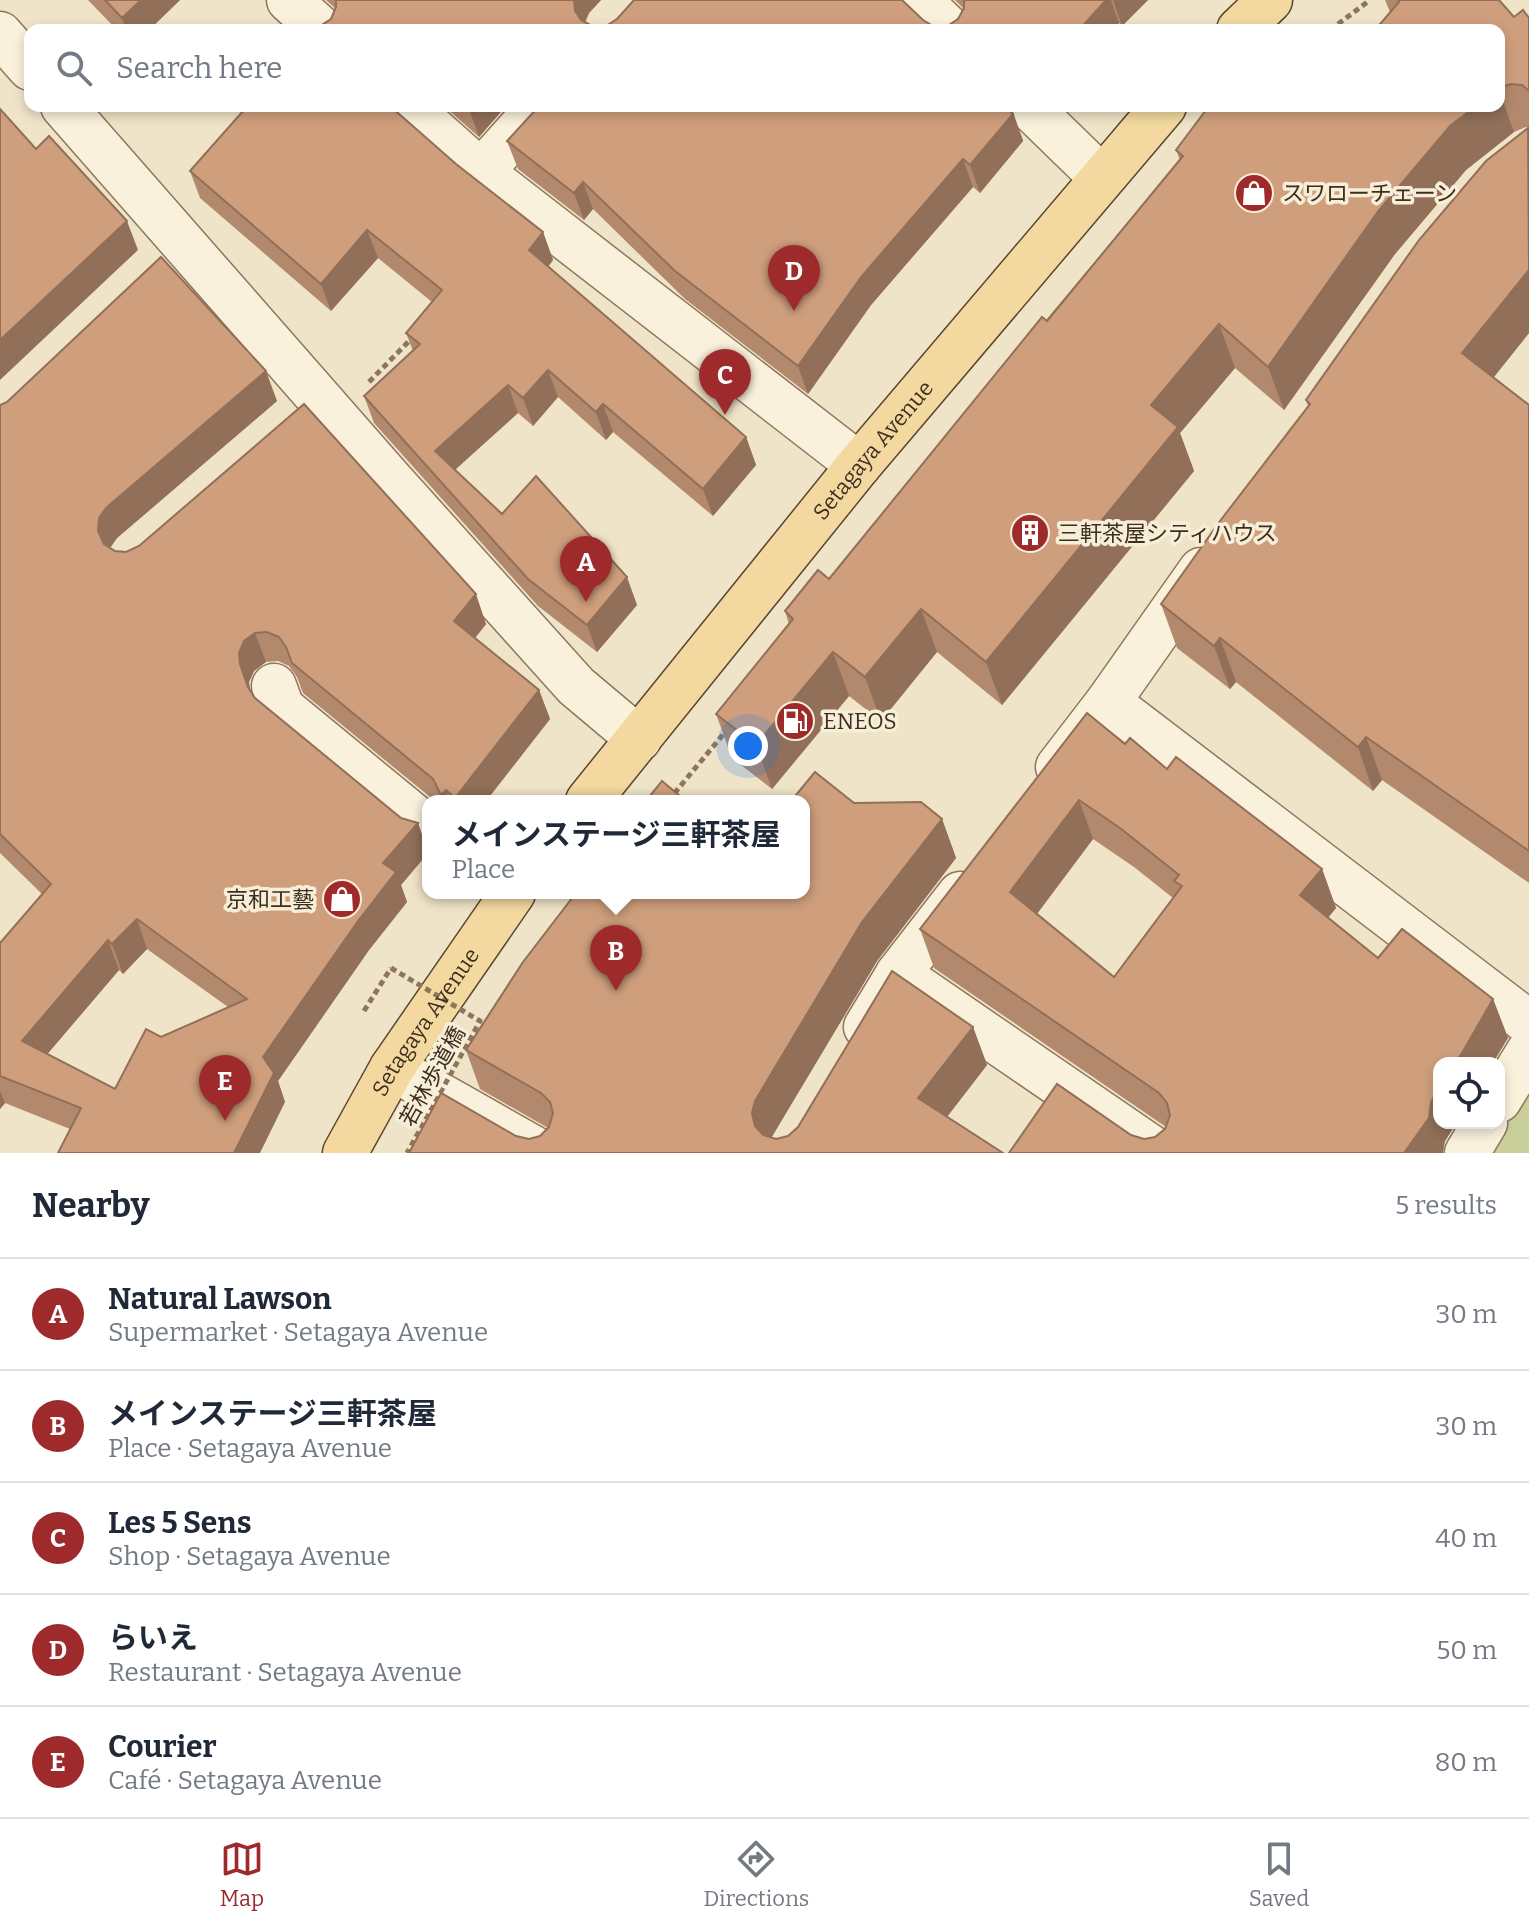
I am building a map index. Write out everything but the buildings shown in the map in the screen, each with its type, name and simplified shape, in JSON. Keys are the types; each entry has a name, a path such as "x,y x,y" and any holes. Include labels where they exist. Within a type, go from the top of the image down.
{"main road":[{"path":"1245,24 1270,0"},
{"name":"Setagaya Avenue","path":"593,795 859,465 1159,112"},
{"name":"Setagaya Avenue","path":"345,1153 392,1068 507,899"}],"street":[{"path":"289,0 315,24"},
{"path":"919,0 944,24"},
{"path":"67,112 170,254 327,408 576,686 639,739"},
{"path":"414,112 481,172 859,465"},
{"path":"481,172 535,112"},
{"path":"1034,112 1102,178"},
{"path":"284,428 327,408"},
{"path":"1032,801 1108,702 1224,536"},
{"path":"278,697 422,823"},
{"path":"1108,702 1529,1023"},
{"path":"845,1063 898,974 984,862"},
{"path":"898,974 1159,1153"},
{"path":"1505,1090 1529,1051"},
{"path":"392,1068 542,1153"},
{"path":"1467,1153 1481,1129"}],"path":[{"path":"1338,24 1370,0"},
{"path":"327,408 423,326"},
{"path":"673,795 728,728"},
{"name":"若林歩道橋","path":"359,1020 391,968 480,1021 407,1153"}],"green space":[{"path":"1529,1089 1529,1153 1488,1153"}],"place":[{"name":"スワローチェーン","path":"1254,193"},
{"name":"らいえ","path":"794,311"},
{"name":"Les 5 Sens","path":"725,415"},
{"name":"三軒茶屋シティハウス","path":"1030,533"},
{"name":"Natural Lawson","path":"586,602"},
{"name":"ENEOS","path":"795,721"},
{"name":"京和工藝","path":"342,899"},
{"name":"メインステージ三軒茶屋","path":"616,991"},
{"name":"Courier","path":"225,1121"}]}
